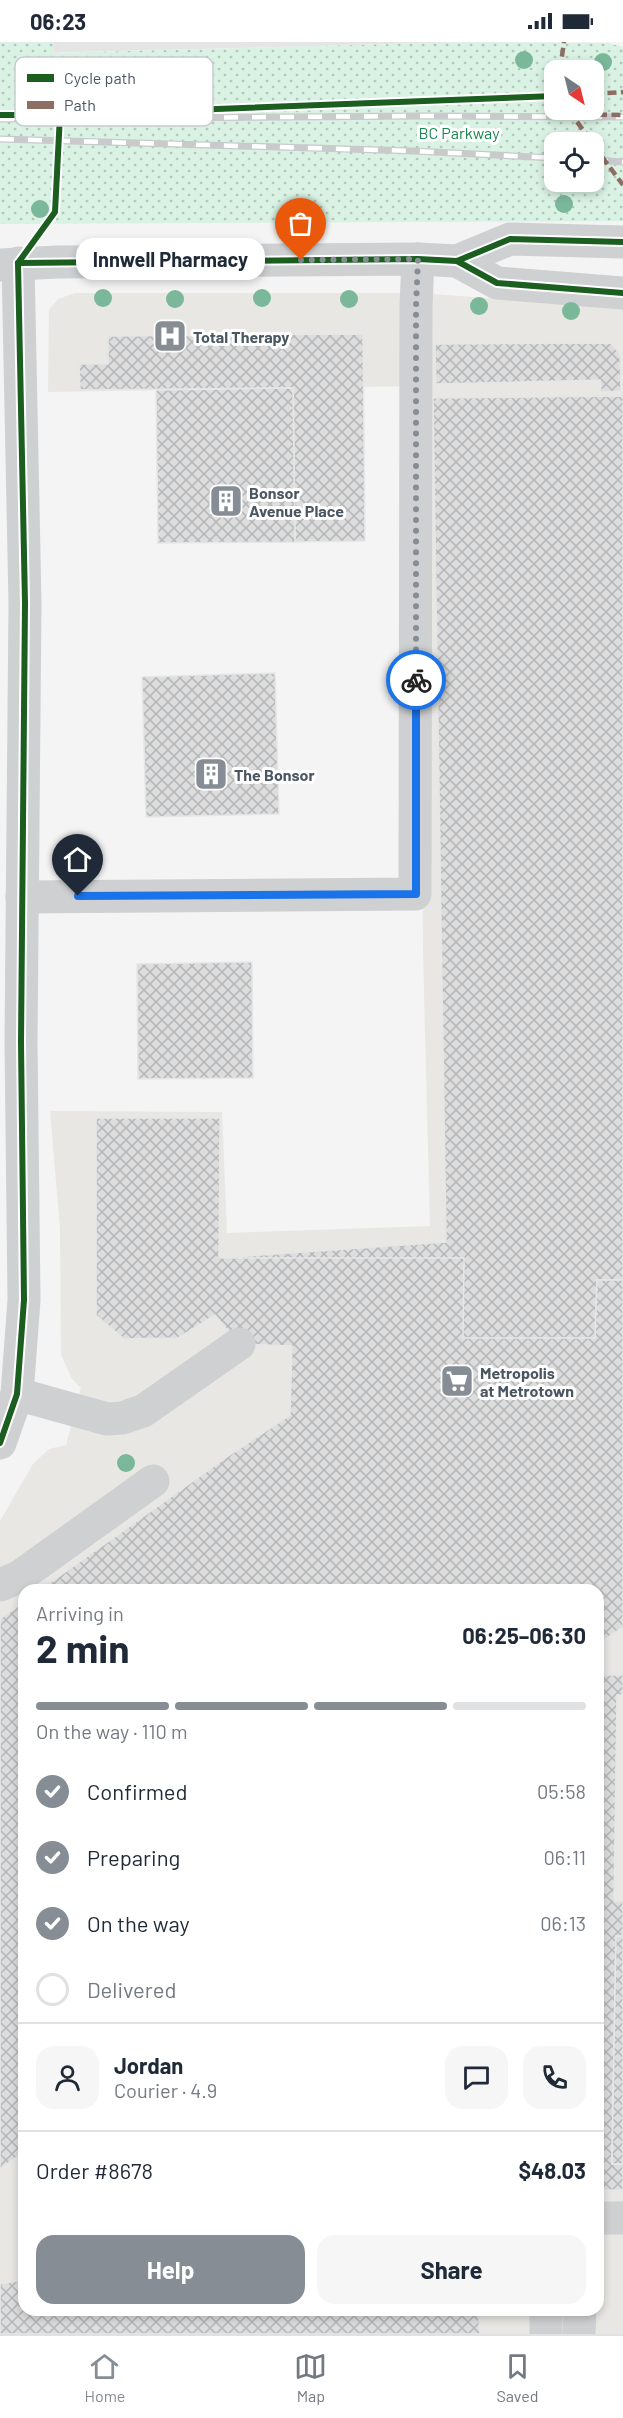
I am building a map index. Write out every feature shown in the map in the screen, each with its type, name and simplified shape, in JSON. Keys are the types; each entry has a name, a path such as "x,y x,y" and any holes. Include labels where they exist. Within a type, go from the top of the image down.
{"street":[{"path":"0,1443 17,1394 24,1300 10,1042 22,897 25,603 9,264 418,259 457,261 510,239 623,242"},
{"path":"22,897 416,894 416,306 418,259"},
{"path":"457,261 497,283 623,293"},
{"path":"17,1394 107,1419 122,1418 143,1411 239,1344"},
{"path":"0,1585 19,1577 153,1481"},
{"path":"604,2218 623,2218"},
{"path":"546,2316 546,2334"},
{"path":"579,2334 580,2316"}],"shaded area":[{"path":"0,42 472,42 0,54"},
{"path":"75,293 419,293 623,308 623,2334 0,2334 0,1521 33,1464 49,1449 66,1445 81,1388 72,1379 61,1355 60,1229 50,1111 222,1112 227,1233 430,1226 423,952 420,386 48,392 49,310 58,299"}],"green space":[{"name":"BC Parkway","path":"0,42 48,42 54,45 54,53 472,42 608,43 623,47 623,221 0,224"}],"building":[{"path":"363,334 365,541 295,542 293,388 80,390 79,364 108,364 108,336"},
{"path":"611,343 620,354 621,391 601,392 600,380 436,384 435,344"},
{"name":"Bonsor Avenue Place","path":"293,388 295,542 158,543 156,390"},
{"path":"623,396 623,1280 597,1280 595,1338 346,1340 230,1334 215,1315 219,1258 446,1242 433,398"},
{"name":"The Bonsor","path":"275,673 279,814 146,817 142,677"},
{"path":"252,962 253,1078 138,1079 137,964"},
{"name":"Metropolis at Metrotown","path":"96,1118 220,1118 219,1258 464,1258 463,1338 595,1338 597,1280 623,1280 623,1627 604,1640 604,1584 48,1584 290,1415 292,1346 239,1344 215,1315 178,1338 124,1339 96,1315"},
{"path":"18,1606 18,2156 0,2169 0,1619"},
{"path":"604,1675 623,1675 623,1695 617,1695 614,1901 623,1901 623,1936 616,1936 612,2164 623,2164 623,2190 604,2190"},
{"path":"616,1936 623,1936 623,2164 612,2164"},
{"path":"616,1936 623,1936 623,2164 612,2164"},
{"path":"18,2281 18,2316 478,2316 480,2334 0,2334 0,2284"}],"railway":[{"path":"213,117 623,117"},
{"path":"0,119 15,119"},
{"path":"0,139 414,151 544,157"},
{"path":"604,161 623,162"}],"marked path":[{"path":"561,60 564,42"},
{"path":"604,93 623,92"},
{"path":"604,115 623,115"},
{"path":"576,120 585,132"},
{"path":"604,159 623,185"}],"cycle path":[{"path":"213,109 544,96"},
{"path":"0,115 15,115"},
{"path":"18,263 55,212 59,126"},
{"path":"18,263 418,259 457,261 510,239 623,242"},
{"path":"457,261 497,283 623,293"},
{"path":"0,1443 17,1394 24,1300 21,1042 25,603 18,263"}],"way so far":[{"path":"301,260 418,259 416,680"}],"place":[{"name":"Innwell Pharmacy","path":"301,260"},
{"name":"Total Therapy","path":"170,336"},
{"name":"Bonsor Avenue Place","path":"226,501"},
{"name":"The Bonsor","path":"211,774"},
{"name":"Metropolis at Metrotown","path":"457,1381"}],"route":[{"path":"78,896 416,894 416,680"}]}
